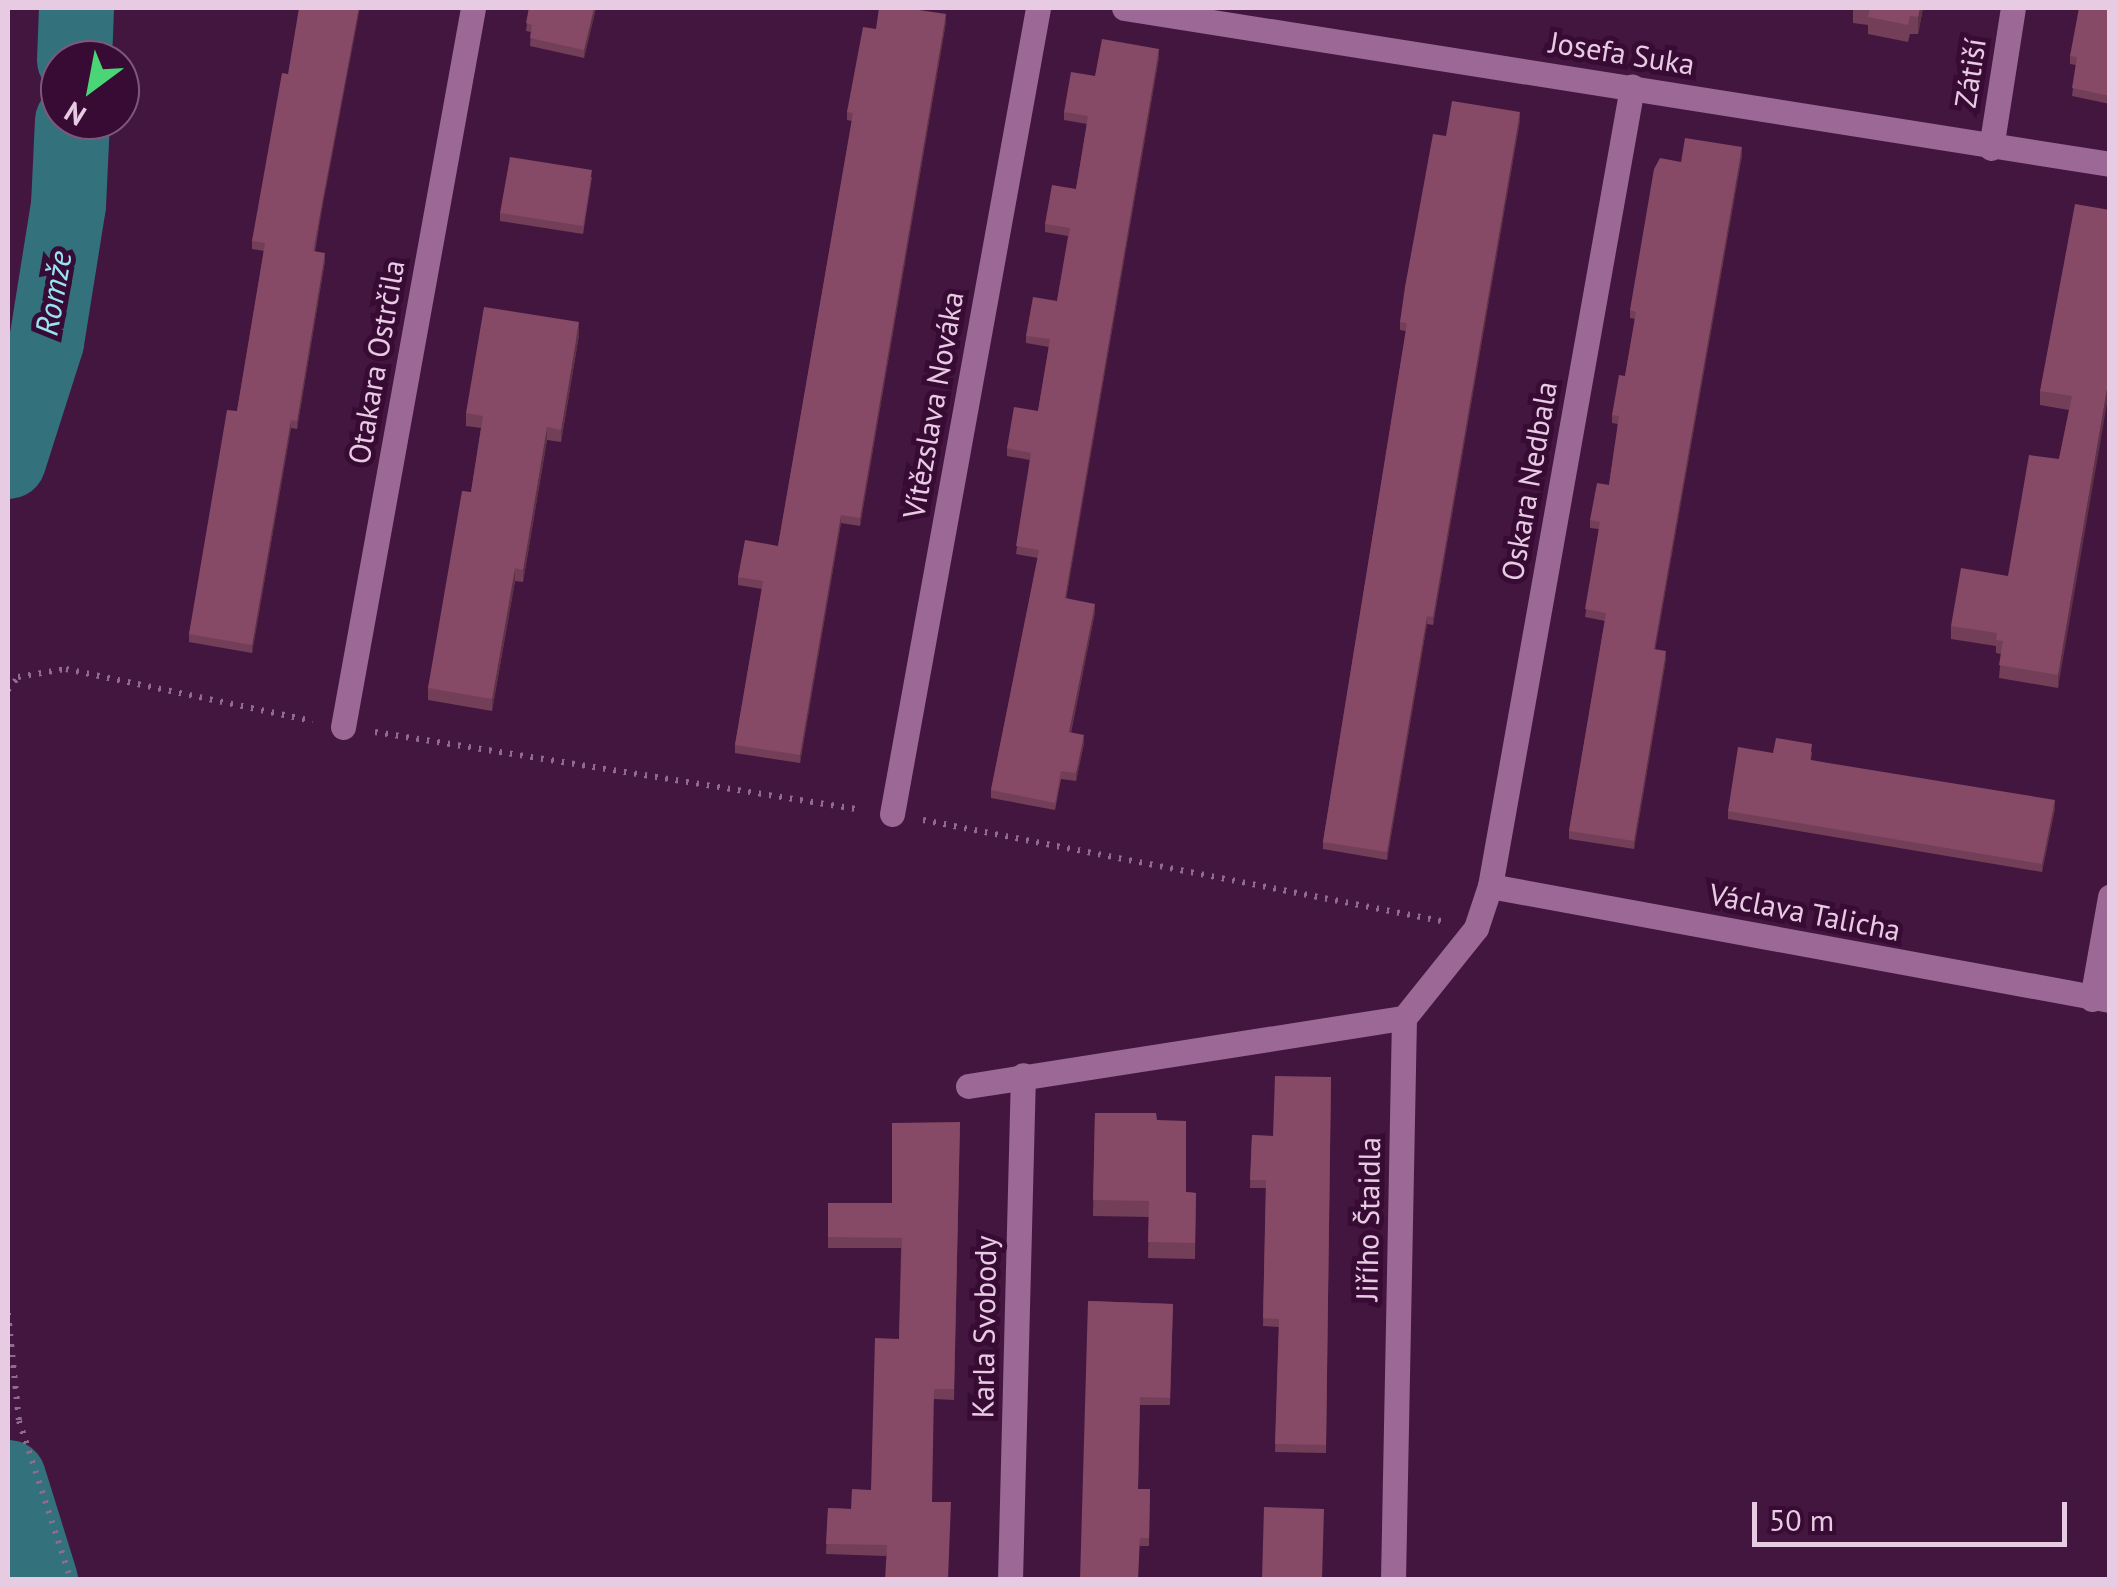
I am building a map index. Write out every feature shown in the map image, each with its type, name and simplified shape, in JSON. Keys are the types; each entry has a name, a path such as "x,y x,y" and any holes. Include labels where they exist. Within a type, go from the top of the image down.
{"street":[{"name":"Otakara Ostrčila","path":"343,727 473,8"},
{"name":"Vítězslava Nováka","path":"892,814 1038,8"},
{"name":"Josefa Suka","path":"1124,8 2110,164"},
{"name":"Zátiší","path":"1991,148 2012,8"},
{"name":"Oskara Nedbala","path":"1490,886 1632,87"},
{"path":"968,1086 1404,1018 1476,928 1490,886"},
{"name":"Václava Talicha","path":"1490,886 2101,1000"},
{"path":"2101,1000 2110,897"},
{"name":"Jiřího Štaidla","path":"1394,1580 1404,1018"},
{"name":"Karla Svobody","path":"1010,1580 1023,1075"}],"path":[{"path":"8,690 18,677 66,669 343,727 892,814 1476,928"},
{"path":"8,1313 20,1422 71,1580"}],"building":[{"path":"299,8 359,8 313,251 325,253 297,421 291,420 252,645 189,634 227,410 237,411 265,243 252,241 282,73 288,74"},
{"path":"529,8 594,8 584,50 530,38 532,25 526,23"},
{"path":"879,8 946,14 860,518 841,515 800,755 735,745 763,581 738,577 745,540 778,546 853,113 847,112 863,27 876,29"},
{"path":"1863,8 1920,8 1918,17 1910,16 1908,25 1868,17 1870,9"},
{"path":"2079,8 2110,8 2110,96 2072,88 2077,57 2070,56"},
{"path":"1102,39 1159,49 1065,598 1095,604 1069,732 1084,735 1076,773 1061,771 1055,803 991,790 1039,550 1016,546 1031,453 1007,448 1014,407 1038,411 1050,339 1026,336 1033,297 1057,301 1070,228 1045,224 1052,185 1076,189 1088,116 1064,112 1071,72 1095,76"},
{"path":"1452,101 1520,112 1433,617 1427,616 1387,852 1323,842 1407,323 1400,322 1405,287 1433,134 1446,136"},
{"path":"1685,138 1742,147 1654,649 1666,651 1634,841 1569,831 1606,613 1585,609 1600,522 1590,520 1597,483 1609,485 1619,416 1612,415 1619,375 1625,376 1636,312 1630,310 1654,169 1660,158 1681,162"},
{"path":"510,157 592,170 583,226 500,213"},
{"path":"2075,204 2110,210 2110,372 2058,675 1999,665 2003,641 1996,640 1997,633 1951,626 1961,568 2008,576 2029,455 2059,459 2072,396 2040,391"},
{"path":"484,307 579,322 561,430 547,427 523,570 515,568 492,699 428,688 462,491 471,492 483,416 466,413"},
{"path":"1776,738 1812,744 1810,760 2055,800 2042,864 1728,811 1738,747 1773,753"},
{"path":"1275,1076 1331,1077 1326,1445 1275,1444 1279,1319 1263,1318 1266,1180 1250,1180 1252,1135 1273,1136"},
{"path":"1095,1113 1156,1113 1157,1120 1186,1121 1186,1192 1196,1193 1195,1243 1148,1242 1149,1201 1093,1200"},
{"path":"960,1122 954,1389 934,1389 932,1502 951,1502 948,1580 885,1580 887,1545 826,1544 828,1508 851,1509 852,1489 871,1490 875,1338 899,1339 902,1238 828,1237 828,1203 892,1203 892,1123"},
{"path":"1088,1301 1173,1304 1170,1398 1140,1397 1138,1489 1150,1489 1149,1538 1140,1538 1138,1580 1080,1580"},
{"path":"1264,1507 1324,1509 1322,1580 1262,1580"}],"waterway":[{"name":"Romže","path":"75,40 76,8"},
{"name":"Romže","path":"8,461 46,342 68,205 71,140"},
{"name":"Romže","path":"8,1477 40,1580"}]}
